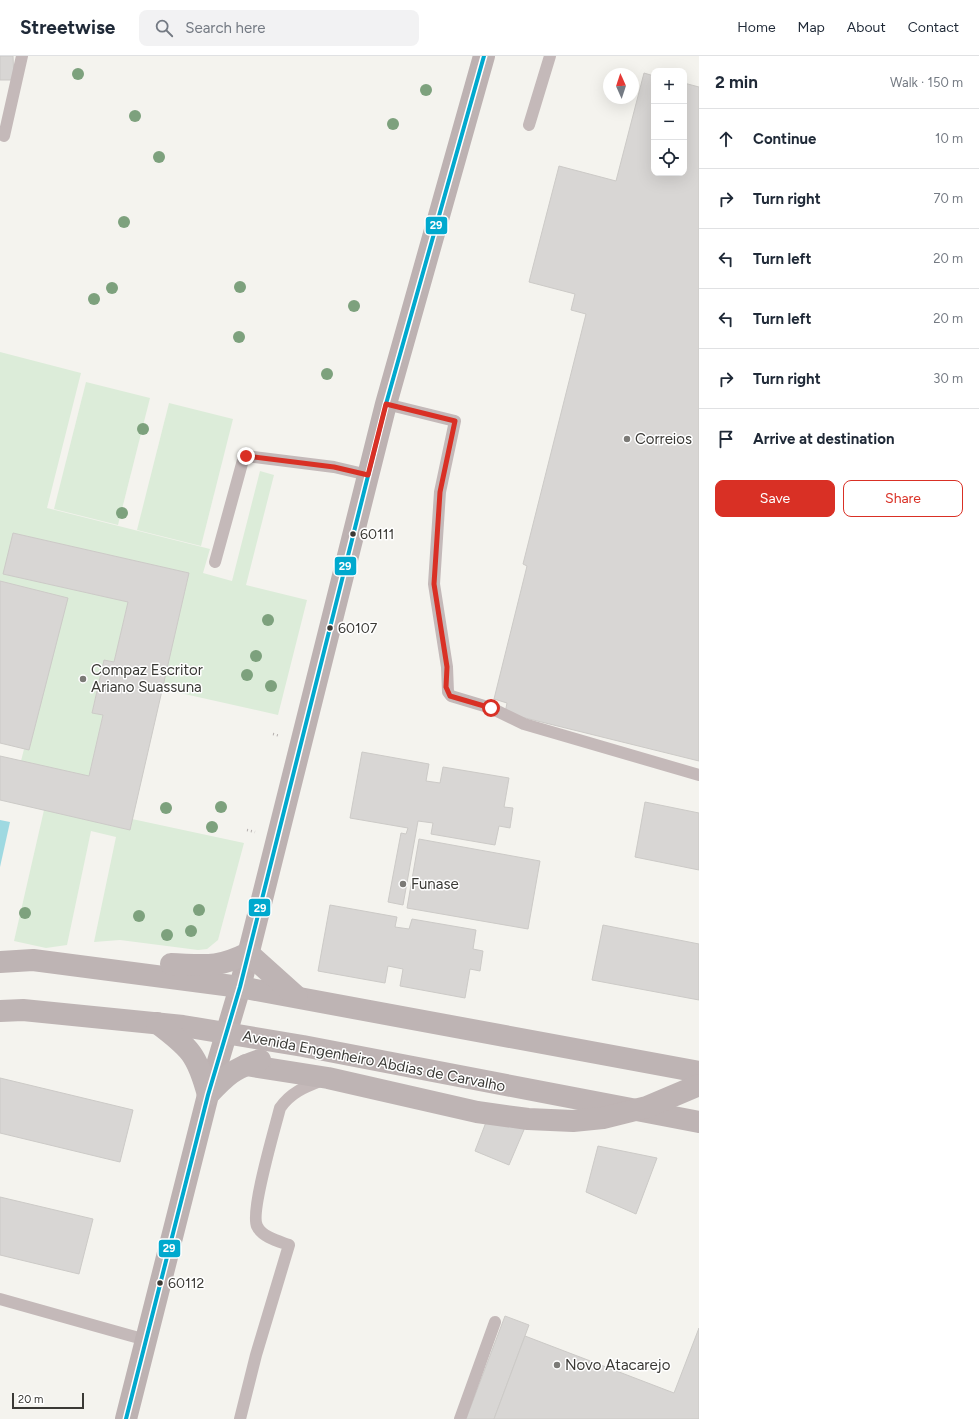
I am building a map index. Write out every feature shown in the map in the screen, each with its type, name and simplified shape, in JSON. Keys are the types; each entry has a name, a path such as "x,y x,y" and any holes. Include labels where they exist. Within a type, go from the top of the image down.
{"highway":[{"path":"0,971 69,964 173,964 201,966 224,964 248,954 298,998"},
{"path":"0,962 33,960 240,987 699,1072"},
{"path":"167,977 201,966"},
{"name":"Avenida Engenheiro Abdias de Carvalho","path":"0,1011 23,1010 156,1022 303,1046 699,1122"},
{"path":"156,1022 185,1045 196,1059 208,1095 227,1075 246,1065 303,1046"},
{"path":"246,1065 328,1078 477,1112 528,1119 573,1121 603,1118 638,1110 699,1085"}],"main road":[{"path":"126,1419 208,1095 240,987 386,404 484,56"}],"lane":[{"path":"4,136 22,56"},
{"path":"529,125 550,56"},
{"path":"386,404 455,421 440,492 434,584 447,667 448,692 450,696 491,708 524,724 699,775"},
{"path":"215,562 243,460 246,456 334,467 368,475"},
{"path":"240,1419 256,1354 289,1245 263,1234 257,1227 255,1218 261,1179 280,1108 287,1098 299,1089 328,1078"},
{"path":"0,1299 146,1340"},
{"path":"460,1419 495,1322"}],"green space":[{"path":"0,352 81,373 47,508 210,549 203,573 232,581 260,471 274,475 246,585 307,600 278,715 162,689 189,573 13,533 4,574 128,602 114,662 104,660 92,712 103,715 89,776 21,761 24,749 29,750 67,598 0,581"},
{"path":"86,382 150,398 118,525 54,509"},
{"path":"169,403 233,419 201,546 137,530"},
{"path":"44,810 130,830 132,819 244,843 218,940 207,949 198,950 120,940 94,942 116,837 91,831 67,945 46,948 14,941"}],"water":[{"path":"0,820 10,822 0,867"}],"building":[{"path":"0,56 13,56 14,80 0,80"},
{"name":"Correios","path":"644,73 651,75 651,176 687,176 687,84 699,87 699,761 505,713 507,703 494,699 527,566 523,564 586,314 571,310 575,294 529,282 559,166 616,181 636,104 639,104 639,92"},
{"path":"13,533 189,573 130,830 0,800 0,756 89,776 103,715 92,713 104,660 114,662 128,602 3,574"},
{"path":"0,581 68,598 29,750 0,743"},
{"path":"362,752 429,764 426,781 440,783 443,767 509,778 504,807 513,808 510,828 499,826 495,845 431,834 433,823 418,821 403,905 388,902 401,833 406,834 408,828 350,818"},
{"path":"645,802 699,813 699,870 635,857"},
{"path":"419,839 540,861 528,929 407,908"},
{"path":"330,905 397,917 395,927 409,929 412,919 476,930 473,949 483,951 480,971 470,969 465,998 400,986 403,969 388,966 385,983 318,971"},
{"path":"603,925 699,944 699,1000 592,980"},
{"path":"0,1078 133,1110 120,1162 0,1133"},
{"path":"488,1117 526,1125 509,1165 475,1151"},
{"path":"598,1146 657,1158 636,1214 586,1192"},
{"path":"0,1197 93,1219 79,1274 0,1255"},
{"path":"505,1316 529,1325 494,1419 466,1419"},
{"name":"Novo Atacarejo","path":"699,1328 699,1419 494,1419 525,1336 674,1393"}],"transit line":[{"name":"29","path":"126,1419 208,1095 240,987 386,404 484,56"}],"place":[{"name":"Correios","path":"627,439"},
{"name":"60111","path":"353,534"},
{"name":"60107","path":"330,628"},
{"name":"Compaz Escritor Ariano Suassuna","path":"83,679"},
{"name":"Funase","path":"403,884"},
{"name":"60112","path":"160,1283"},
{"name":"Novo Atacarejo","path":"557,1365"}],"route":[{"path":"246,456 252,455 334,467 368,475 386,404 455,421 440,492 434,584 447,667 446,687 450,696 491,708"}]}
